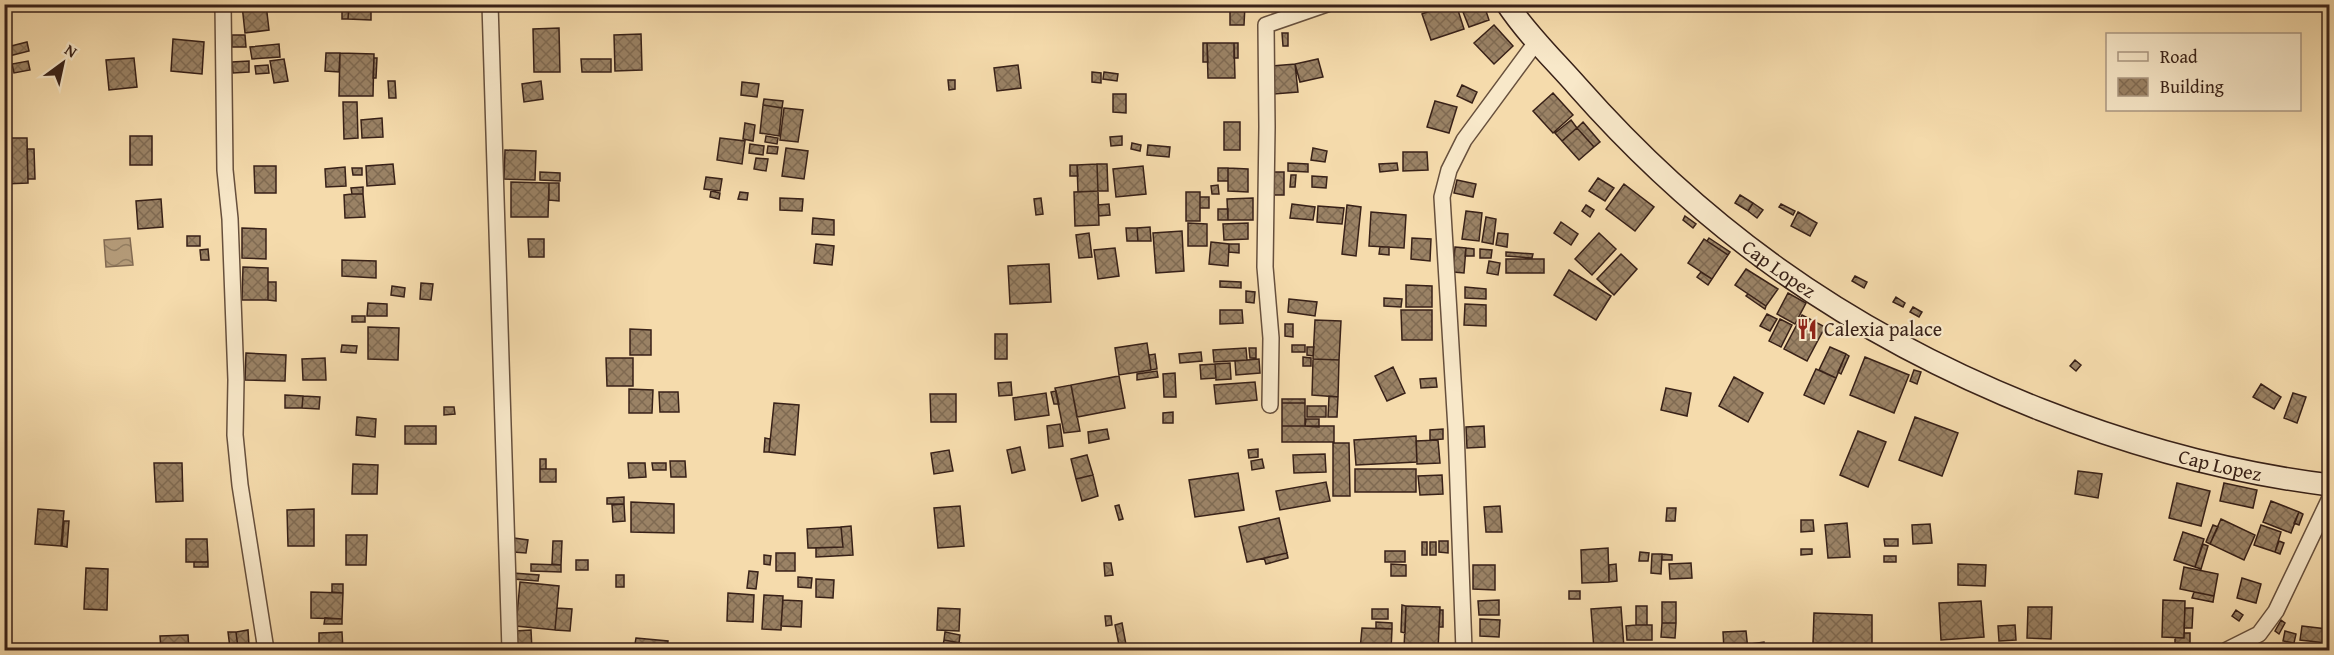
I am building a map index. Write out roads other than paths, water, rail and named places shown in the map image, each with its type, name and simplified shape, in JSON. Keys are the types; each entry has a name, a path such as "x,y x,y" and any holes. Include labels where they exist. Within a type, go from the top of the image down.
{"street":[{"path":"223,4 225,170 230,219 236,380 235,435 240,485 266,651"},
{"path":"490,4 510,651"},
{"path":"1270,405 1271,338 1265,267 1266,25 1327,4"},
{"name":"Cap Lopez","path":"1507,4 1537,41 1638,152 1675,186 1776,267 1863,323 1993,389 2098,430 2236,470 2330,485"},
{"path":"1464,651 1456,429 1442,197 1449,170 1464,140 1537,41"},
{"path":"2227,651 2259,634 2276,611 2330,498"}],"water":[{"path":"130,238 133,265 106,267 104,240"}],"place":[{"name":"Calexia palace","path":"1807,329"}]}
